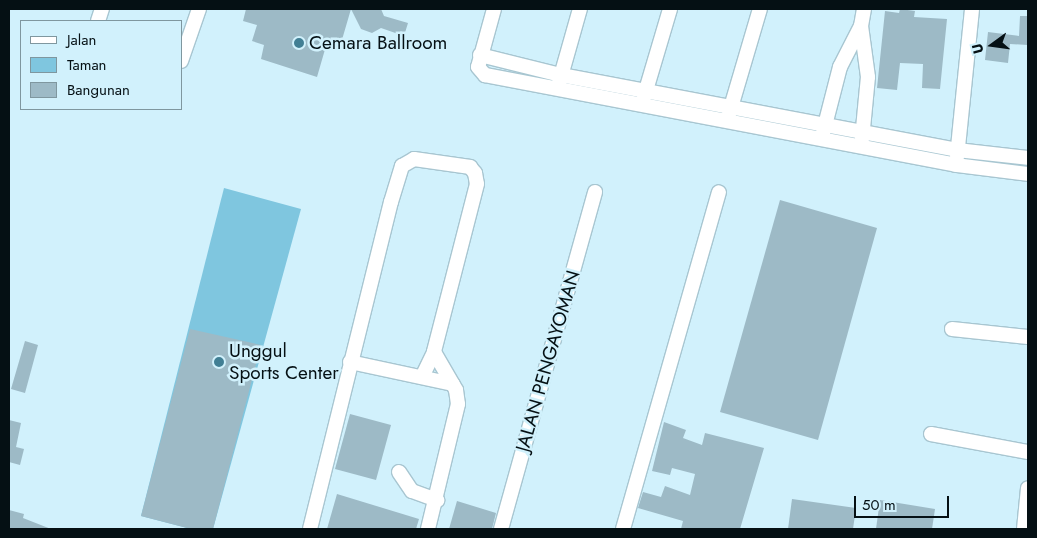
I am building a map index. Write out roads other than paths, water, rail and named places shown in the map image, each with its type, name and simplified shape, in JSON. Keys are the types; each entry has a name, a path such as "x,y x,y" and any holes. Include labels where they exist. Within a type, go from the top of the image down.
{"street":[{"path":"182,59 199,9"},
{"path":"494,9 478,69 485,75 956,165 1028,174"},
{"path":"557,90 580,9"},
{"path":"640,106 670,9"},
{"path":"726,122 760,9"},
{"path":"822,139 824,124 840,67 861,26 864,9"},
{"path":"956,165 972,9"},
{"path":"861,26 867,56 864,132 861,147"},
{"path":"480,56 561,74 957,150 1028,158"},
{"path":"310,529 350,362 400,171 411,160 470,167 477,178 476,192 434,352 422,376"},
{"name":"JALAN PENGAYOMAN","path":"501,529 595,192"},
{"path":"623,529 719,192"},
{"path":"952,329 1028,337"},
{"path":"428,529 437,500 458,404 453,384 434,352"},
{"path":"350,362 453,384"},
{"path":"931,434 1028,452"},
{"path":"399,472 412,490 437,500"},
{"path":"1024,529 1028,488"}],"place":[{"name":"Cemara Ballroom","path":"299,43"},
{"name":"Unggul Sports Center","path":"219,362"}]}
